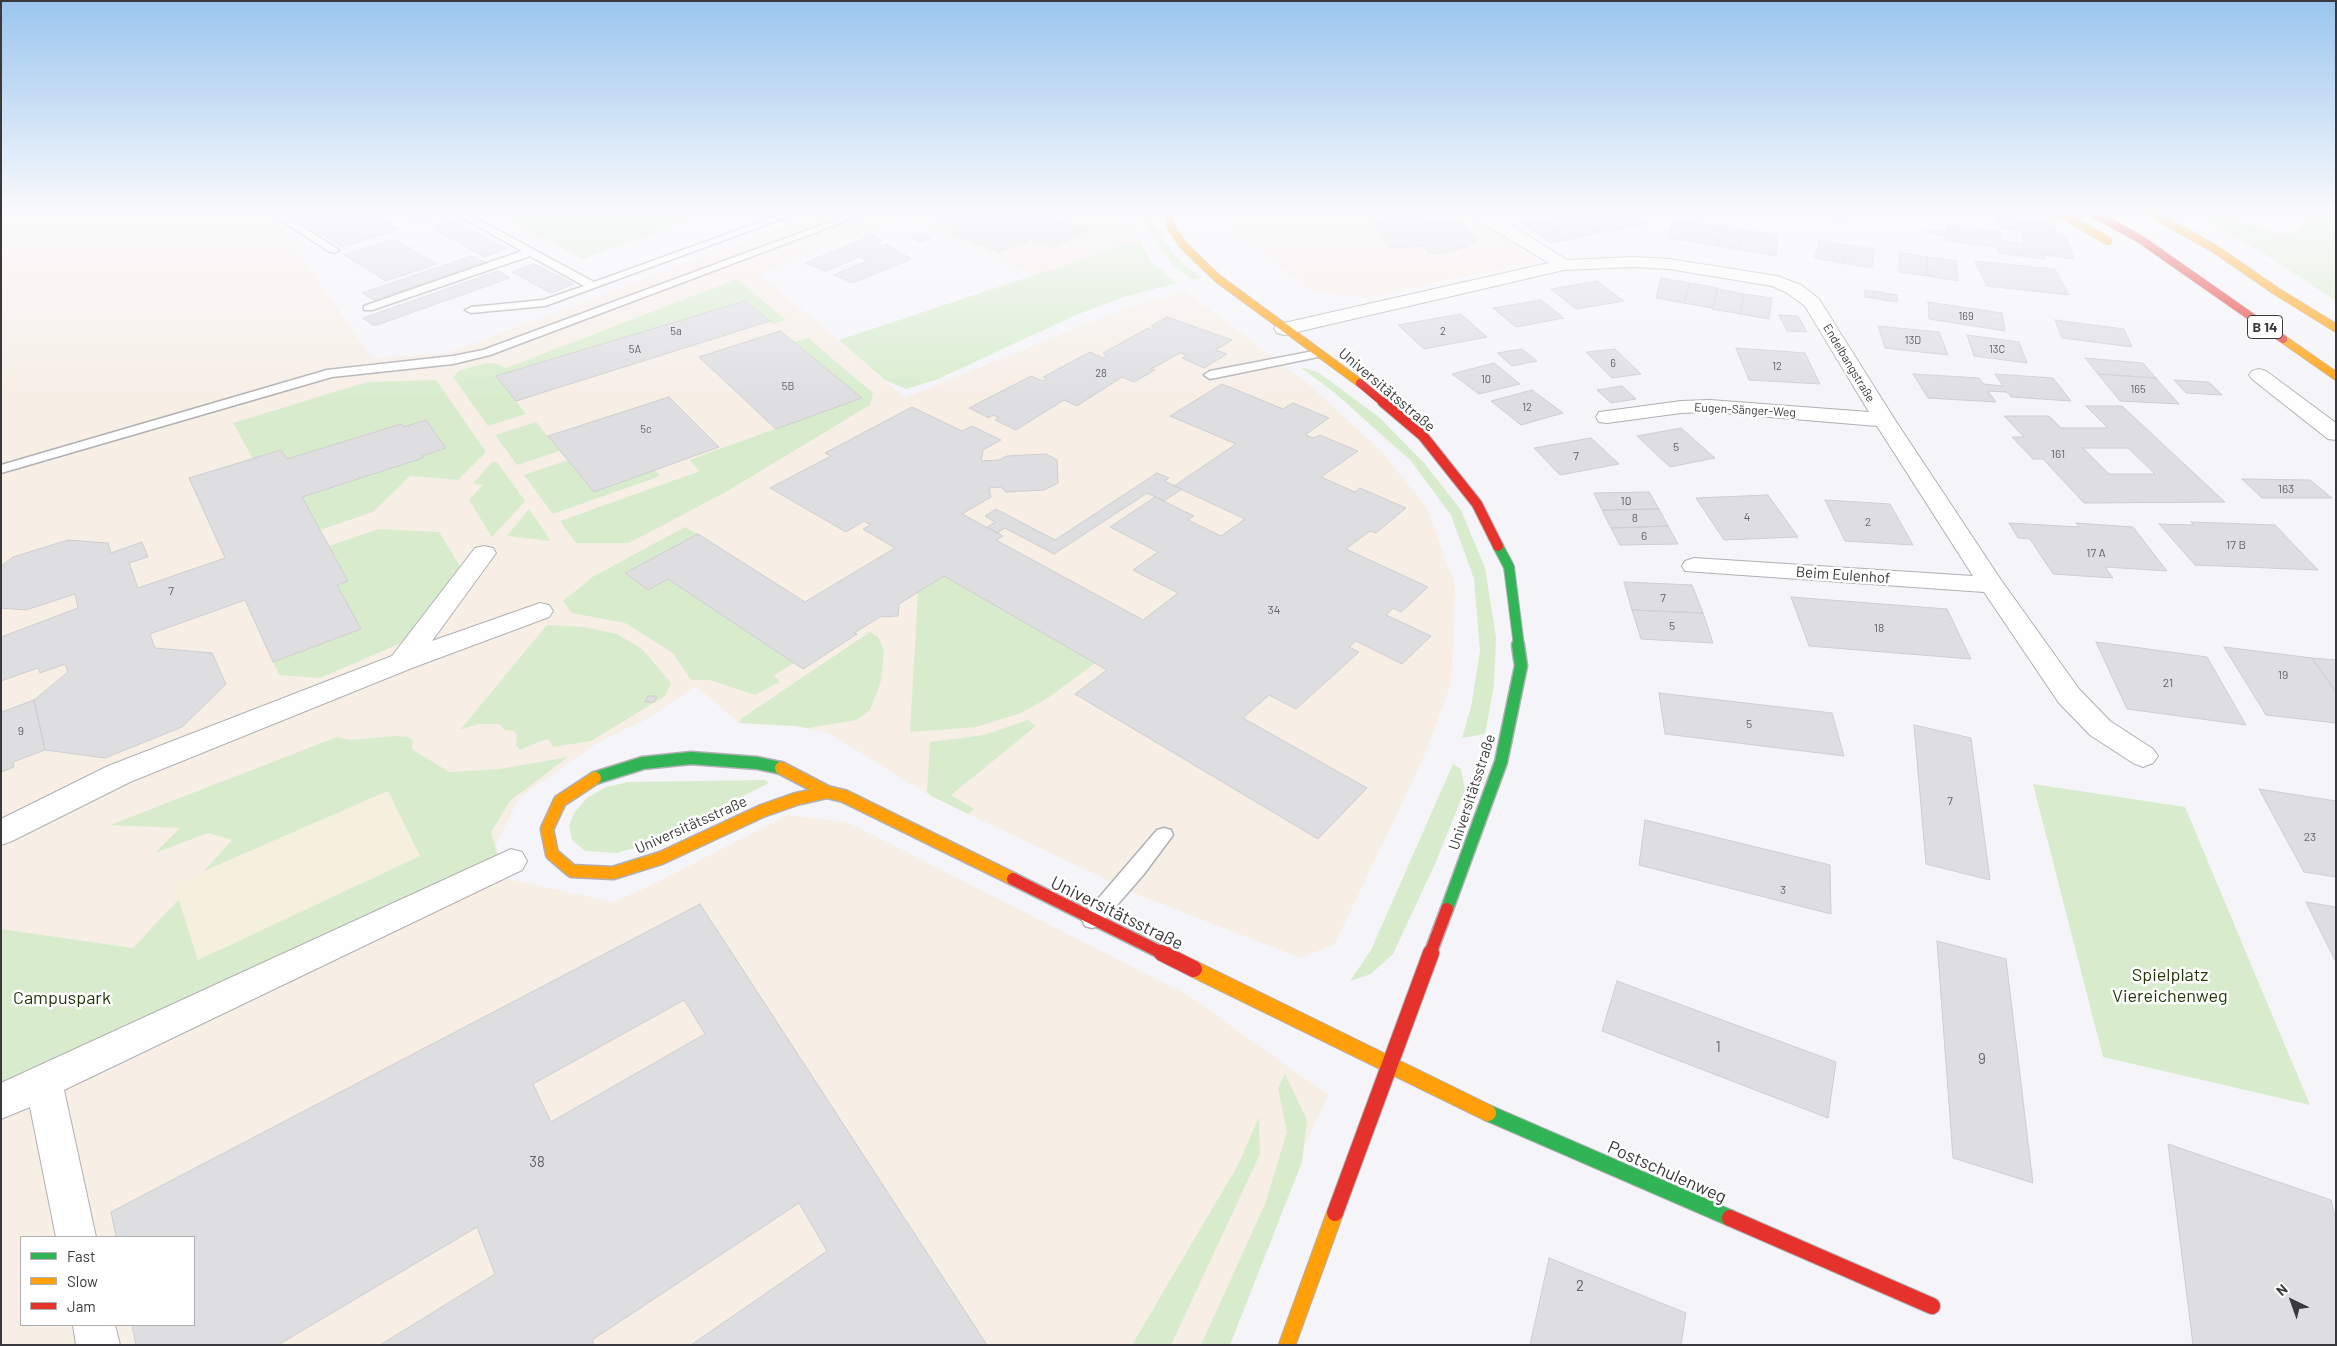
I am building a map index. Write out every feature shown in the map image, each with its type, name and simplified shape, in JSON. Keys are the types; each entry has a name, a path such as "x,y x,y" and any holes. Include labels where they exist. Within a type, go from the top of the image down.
{"main road":[{"name":"Universitätsstraße","path":"1215,276 1284,329 1351,376 1423,436 1478,504 1509,567 1521,666 1501,762 1287,1345"},
{"name":"B 14","path":"2189,276 2194,278"},
{"name":"B 14","path":"2191,276 2336,376"},
{"name":"B 14","path":"2209,276 2336,363"},
{"name":"B 14","path":"2253,276 2336,328"},
{"name":"Universitätsstraße","path":"827,792 796,799 762,810 661,858 613,873 572,871 552,854 547,829 560,802 599,775 643,763 691,758 758,763 788,770 827,792 844,796 1390,1066"},
{"name":"Postschulenweg","path":"1390,1066 1450,1096 1932,1306"}],"street":[{"name":"Endelbangstraße","path":"1284,329 1517,276"},
{"name":"Endelbangstraße","path":"1744,276 1777,281 1794,289 1812,303 1884,420 1992,585 2070,696 2100,728 2143,756"},
{"path":"2259,375 2336,434"},
{"name":"Eugen-Sänger-Weg","path":"1607,417 1681,407 1710,406 1884,420"},
{"path":"402,662 484,554"},
{"name":"Beim Eulenhof","path":"1694,566 1992,585"},
{"path":"1,833 119,774 402,662 540,611"},
{"path":"1,1102 511,860"},
{"path":"44,1082 76,1236"},
{"path":"94,1326 98,1345"}],"lane":[{"path":"368,308 461,276"},
{"path":"574,276 593,286"},
{"path":"471,310 546,303 621,276"},
{"path":"1,469 331,373 453,360 486,352 692,276"},
{"path":"1210,375 1319,354"},
{"path":"1092,920 1164,835"}],"shaded area":[{"path":"1,276 315,276 372,358 447,353 653,276 760,276 839,340 905,398 1125,308 1186,291 1307,383 1382,452 1427,508 1455,586 1451,684 1424,757 1335,944 1301,958 1136,894 931,796 828,733 795,726 739,723 696,686 645,720 600,741 519,798 495,847 495,876 613,902 650,886 787,815 847,822 1188,995 1328,1095 1214,1345 1,1345"},
{"path":"1294,276 1469,276 1366,298 1314,291"}],"green space":[{"path":"1032,276 1168,276 1177,283 1124,297 1076,315 938,379 906,389 885,380 839,340"},
{"path":"1187,276 1199,276 1202,278 1192,280"},
{"path":"2298,276 2336,276 2336,301"},
{"path":"737,279 786,320 773,324 745,301 497,377 526,414 488,426 453,377 461,370 487,363 494,363 506,368"},
{"path":"808,338 873,393 870,405 724,493 629,543 576,543 560,521 700,471 689,460 861,398 794,342"},
{"path":"1300,367 1318,372 1380,418 1425,464 1461,510 1485,568 1496,637 1494,685 1485,734 1462,738 1471,707 1480,651 1474,579 1451,515 1411,461 1335,393"},
{"path":"436,380 486,452 458,480 410,476 373,512 320,530 302,497 423,458 422,456 446,448 426,420 404,427 401,424 287,459 253,459 233,423 367,382"},
{"path":"536,422 560,451 517,465 495,435"},
{"path":"568,460 594,492 655,470 660,476 553,514 524,475"},
{"path":"492,462 497,462 525,501 492,537 469,500 483,485 473,484"},
{"path":"529,509 551,541 507,536"},
{"path":"685,527 698,534 625,573 648,589 668,579 794,663 774,675 780,682 755,695 710,680 691,680 673,653 625,623 572,613 563,601 594,576"},
{"path":"379,529 439,532 461,568 401,643 320,678 279,675 273,662 360,629 337,585 348,580 329,546"},
{"path":"944,576 1095,663 1048,698 1021,713 976,727 910,732 918,592"},
{"path":"547,625 584,627 617,634 642,649 671,683 665,696 591,741 553,747 549,740 544,740 520,750 516,745 517,735 514,731 505,730 499,724 479,724 460,730"},
{"path":"870,632 878,637 884,650 881,681 870,710 857,720 808,728 739,723 742,718"},
{"path":"1028,720 1036,726 951,795 974,809 968,814 931,796 927,792 930,742 984,735"},
{"name":"Campuspark","path":"395,736 408,737 413,740 412,749 449,772 500,769 568,757 510,801 491,832 499,859 1,1093 1,929 133,948 179,899 198,960 388,791 204,871 232,840 208,833 155,853 180,828 110,825 337,737 349,740"},
{"path":"1453,764 1461,769 1465,790 1435,864 1393,954 1371,974 1350,981 1371,950"},
{"path":"765,780 769,783 645,845 616,853 585,851 572,840 569,826 574,813 587,798 606,787 628,782"},
{"name":"Spielplatz Viereichenweg","path":"2033,784 2185,807 2310,1105 2103,1057"},
{"path":"1285,1074 1307,1120 1302,1162 1230,1345 1201,1345 1265,1204 1287,1132 1278,1088"},
{"path":"1259,1117 1260,1154 1171,1345 1132,1345 1238,1165"}],"sand":[{"path":"388,791 420,856 198,960 174,885"}],"building":[{"path":"378,276 402,276 386,281"},
{"path":"413,276 444,276 374,300 362,293"},
{"path":"484,276 506,276 510,278 374,326 363,318"},
{"path":"519,276 558,276 574,284 551,293"},
{"path":"835,276 870,276 853,283"},
{"path":"1928,276 1957,276 1958,281"},
{"path":"1982,276 2059,276 2069,295 1987,286"},
{"path":"1661,278 1690,283 1684,303 1656,298"},
{"path":"1597,281 1624,301 1576,309 1551,289"},
{"path":"1690,283 1718,288 1713,308 1684,303"},
{"path":"1717,289 1744,294 1740,314 1712,309"},
{"path":"1865,290 1897,295 1897,302 1865,297"},
{"path":"1744,294 1772,298 1769,319 1740,314"},
{"path":"1541,300 1564,318 1516,327 1493,308"},
{"path":"745,301 770,321 516,401 496,376"},
{"path":"1928,302 2002,313 2005,331 1929,319"},
{"path":"1461,314 1487,337 1424,349 1398,325"},
{"path":"1779,315 1798,316 1807,332 1787,331"},
{"path":"1167,317 1232,340 1215,350 1227,354 1204,368 1182,358 1187,355 1180,353 1151,369 1155,370 1134,382 1122,377 1077,406 1064,400 1016,430 995,420 999,418 993,415 989,418 969,408 1031,376 1043,381 1047,379 1043,377 1090,352 1103,358 1107,355 1103,353 1148,328 1152,330 1155,328 1151,326"},
{"path":"2055,320 2124,329 2132,347 2062,338"},
{"path":"1878,326 1939,332 1948,355 1885,348"},
{"path":"780,331 862,398 776,429 699,357"},
{"path":"1967,335 2019,342 2027,363 1974,356"},
{"path":"1736,348 1805,353 1820,384 1749,380"},
{"path":"1522,349 1537,361 1512,366 1497,353"},
{"path":"1615,349 1641,374 1612,378 1586,352"},
{"path":"2085,358 2143,363 2156,378 2098,374"},
{"path":"1494,363 1520,384 1479,394 1452,374"},
{"path":"1913,374 1979,378 1984,384 2003,386 1995,374 2053,378 2071,401 2011,397 2007,392 1988,391 1996,402 1928,398"},
{"path":"2098,374 2156,378 2179,404 2120,401"},
{"path":"2174,380 2209,382 2222,395 2186,393"},
{"path":"1222,384 1283,409 1293,403 1329,418 1305,435 1314,438 1320,435 1358,451 1321,477 1355,492 1360,488 1406,508 1376,533 1370,531 1346,549 1428,587 1401,612 1393,608 1386,615 1431,636 1402,664 1356,641 1349,647 1359,652 1296,709 1269,695 1243,718 1367,788 1318,839 1075,694 1107,670 944,576 899,604 898,616 880,617 803,669 668,579 648,590 625,573 698,534 805,602 895,548 863,529 871,525 864,521 846,532 770,488 831,456 825,453 912,407 962,431 972,426 1001,440 983,450 981,461 999,460 1007,456 1046,454 1057,460 1058,483 1044,490 1006,492 1001,487 989,488 991,497 962,514 1003,536 996,540 1143,620 1178,593 1133,570 1158,552 1110,527 1155,497 1194,516 1188,520 1221,536 1245,519 1174,486 1236,444 1170,416"},
{"path":"1622,386 1636,399 1611,403 1597,390"},
{"path":"1532,390 1563,413 1521,425 1491,401"},
{"path":"669,397 719,447 594,492 548,436"},
{"path":"2086,406 2122,406 2225,502 2084,503 2043,459 2033,459 2012,437 2024,437 2004,416 2049,416 2061,428 2108,428","holes":["2083,448 2128,448 2155,474 2109,474"]},
{"path":"426,420 446,448 422,456 423,458 302,497 348,581 337,585 361,629 273,662 245,600 150,634 155,648 212,653 226,684 182,727 105,758 45,750 34,700 68,672 65,664 40,673 38,668 1,681 1,637 78,608 75,594 26,610 1,608 1,566 13,557 68,540 108,543 111,553 142,542 148,557 129,563 138,588 225,558 189,478 281,450 287,459 401,424 404,427"},
{"path":"1681,428 1715,458 1670,467 1637,436"},
{"path":"1591,438 1619,464 1560,475 1534,448"},
{"path":"1157,473 1169,478 1164,481 1182,489 1164,501 1147,493 1054,554 1005,528 997,533 987,527 995,522 985,516 996,509 1055,540"},
{"path":"2242,479 2310,480 2332,498 2262,498"},
{"path":"1649,492 1659,509 1602,510 1594,493"},
{"path":"1768,495 1798,537 1724,540 1696,498"},
{"path":"1825,500 1890,504 1913,545 1845,541"},
{"path":"1659,509 1668,526 1611,528 1602,510"},
{"path":"2191,522 2275,525 2318,570 2195,565 2159,524 2194,525"},
{"path":"2009,523 2079,527 2076,523 2133,527 2167,571 2105,567 2113,578 2053,574 2030,539 2018,538"},
{"path":"1668,526 1678,544 1620,545 1611,528"},
{"path":"1624,582 1692,585 1703,613 1632,610"},
{"path":"1791,597 1947,609 1971,659 1809,646"},
{"path":"1632,610 1703,613 1713,643 1641,639"},
{"path":"2096,642 2207,657 2246,725 2127,709"},
{"path":"2224,647 2312,658 2336,692 2336,723 2266,715"},
{"path":"2312,658 2336,660 2336,692"},
{"path":"1659,693 1832,713 1844,756 1665,734"},
{"path":"648,696 657,696 654,702 645,702"},
{"path":"34,700 45,750 13,762 14,767 1,772 1,706 2,712"},
{"path":"1914,725 1971,738 1990,880 1926,864"},
{"path":"2259,789 2336,801 2336,877 2304,872"},
{"path":"1645,820 1830,865 1831,914 1639,865"},
{"path":"2306,902 2336,907 2336,962"},
{"path":"700,904 987,1345 691,1345 827,1251 799,1203 592,1340 594,1345 380,1345 495,1274 477,1227 278,1345 136,1345 132,1326 195,1326 195,1236 116,1236 111,1212","holes":["684,1000 705,1034 551,1122 533,1084"]},
{"path":"1937,941 2006,959 2033,1183 1953,1158"},
{"path":"1617,981 1836,1062 1828,1118 1602,1031"},
{"path":"2168,1144 2331,1200 2336,1221 2336,1345 2193,1345"},
{"path":"1549,1258 1686,1313 1681,1345 1530,1345"}],"traffic: fast":[{"path":"1447,909 1501,762 1521,666 1509,567 1498,546"},
{"path":"595,778 643,763 691,758 757,763 781,768"},
{"path":"1488,1113 1730,1218"}],"traffic: slow":[{"path":"1215,276 1360,383"},
{"path":"2254,276 2336,328"},
{"path":"2283,339 2336,376"},
{"path":"781,768 827,792 844,796 1013,879"},
{"path":"595,778 560,801 547,829 552,854 572,871 613,873 661,858 762,811 796,799 827,792"},
{"path":"1194,969 1488,1113"},
{"path":"1287,1345 1335,1213"}],"traffic: jam":[{"path":"2193,276 2283,339"},
{"path":"1360,383 1423,436 1477,504 1498,546"},
{"path":"1013,879 1194,969"},
{"path":"1335,1213 1447,909"},
{"path":"1730,1218 1932,1306"}]}
